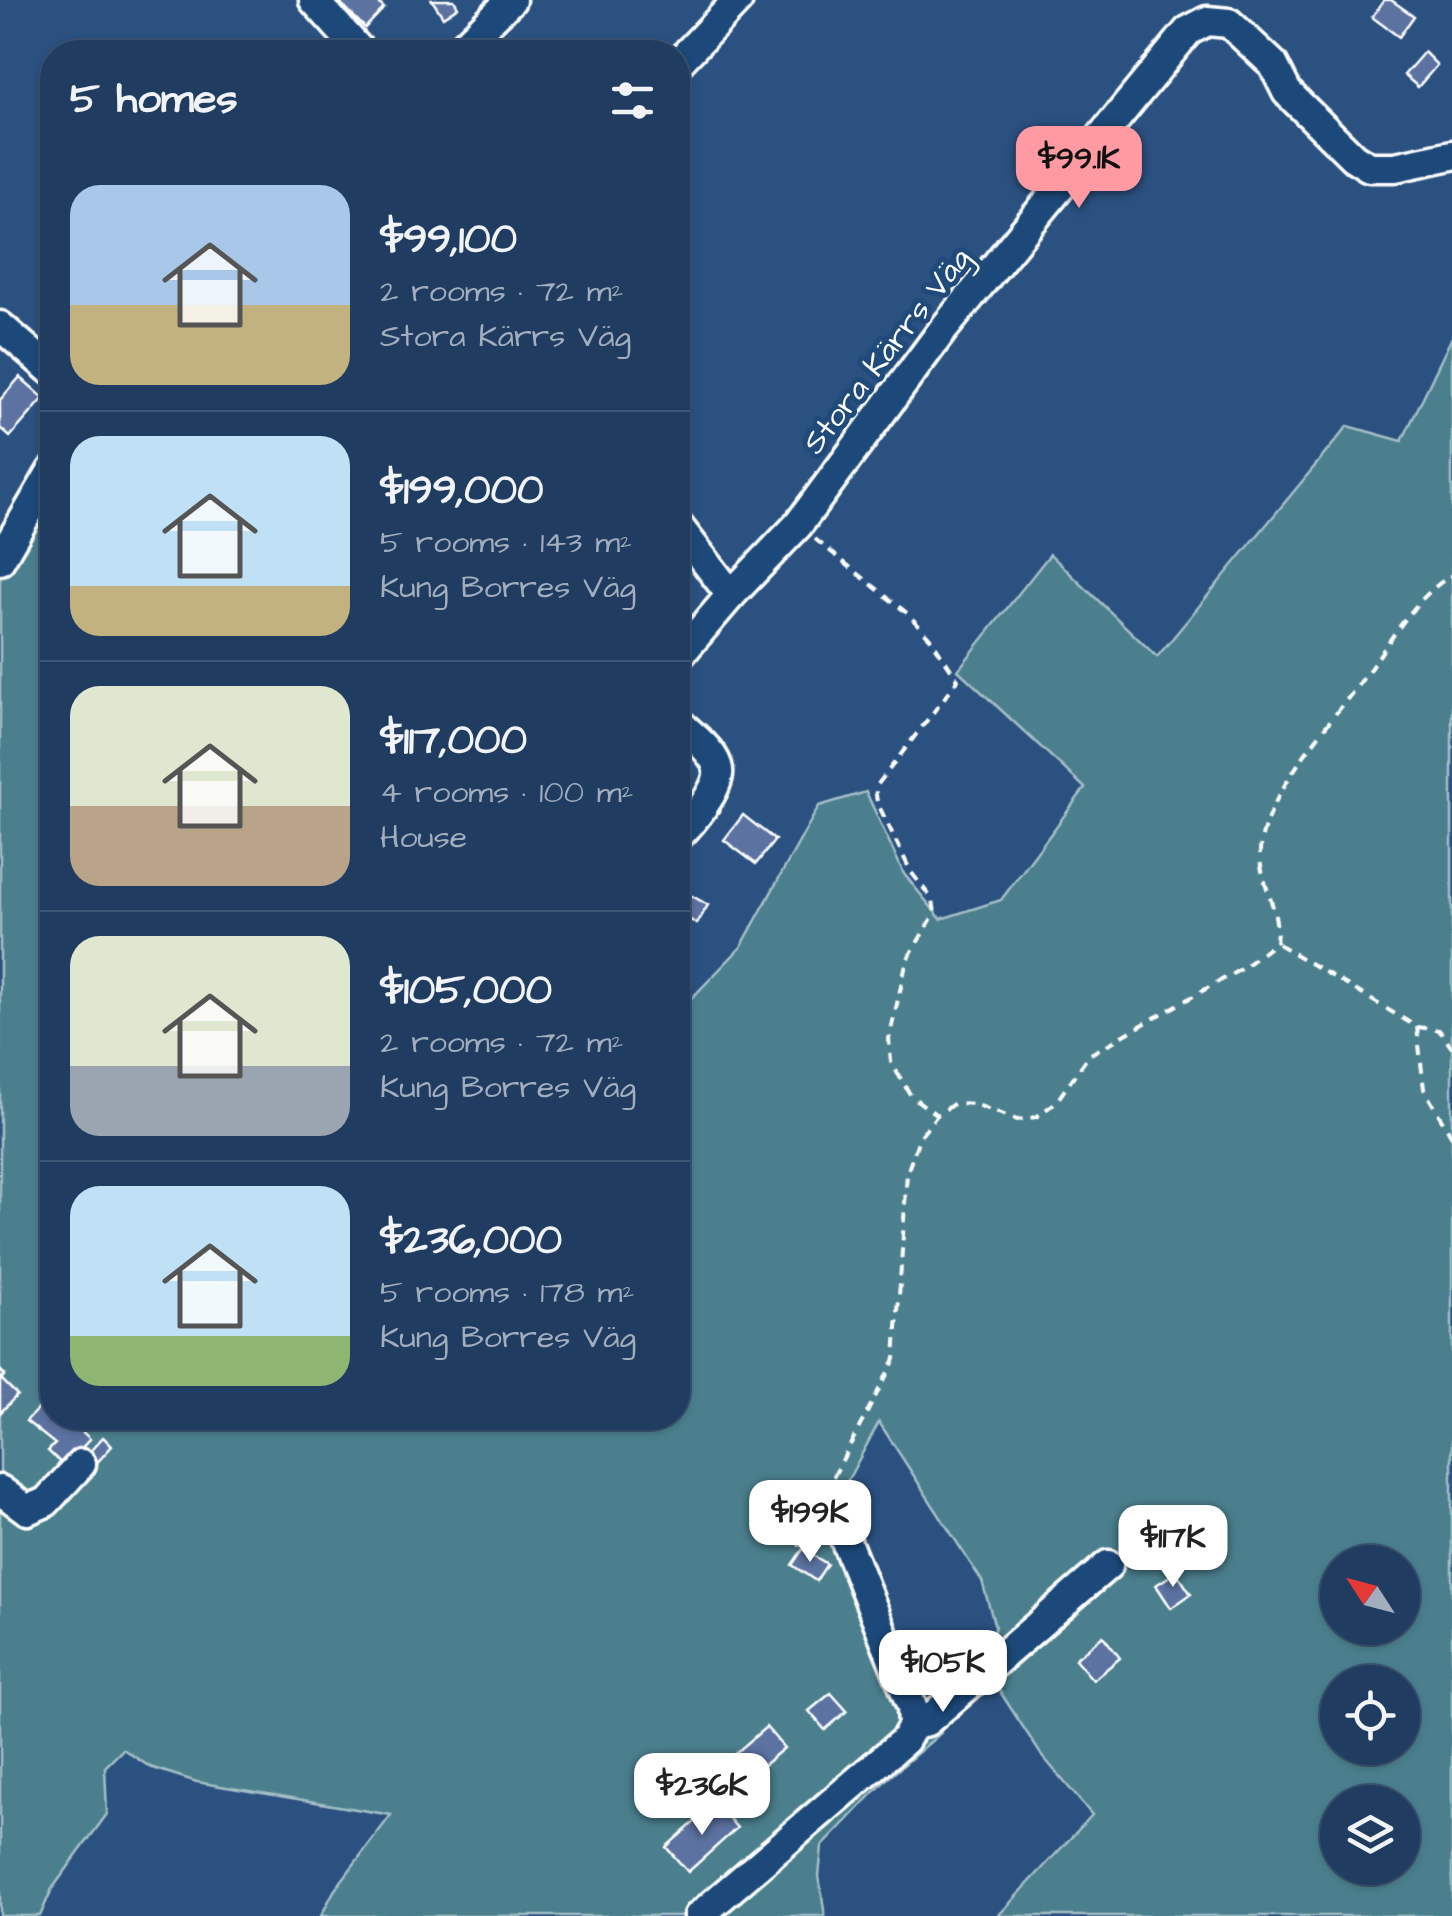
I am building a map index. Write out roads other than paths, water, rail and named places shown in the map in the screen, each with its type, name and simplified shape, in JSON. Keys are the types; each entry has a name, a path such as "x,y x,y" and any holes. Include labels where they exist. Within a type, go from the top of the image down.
{"street":[{"path":"314,0 350,40"},
{"path":"470,40 512,0"},
{"path":"690,51 738,0"},
{"name":"Stora Kärrs Väg","path":"690,643 798,525 942,331 1188,32 1207,21 1229,22 1274,64 1287,92 1353,157 1370,167 1395,167 1452,155"},
{"path":"0,326 40,361"},
{"path":"0,560 40,492"},
{"path":"690,542 731,595"},
{"path":"690,734 713,757 718,770 717,780 690,822"},
{"path":"0,1490 27,1510 38,1507 81,1464"},
{"path":"699,1916 905,1740 913,1726 912,1706 835,1514 816,1522"},
{"path":"913,1726 926,1720 1108,1565"}]}
